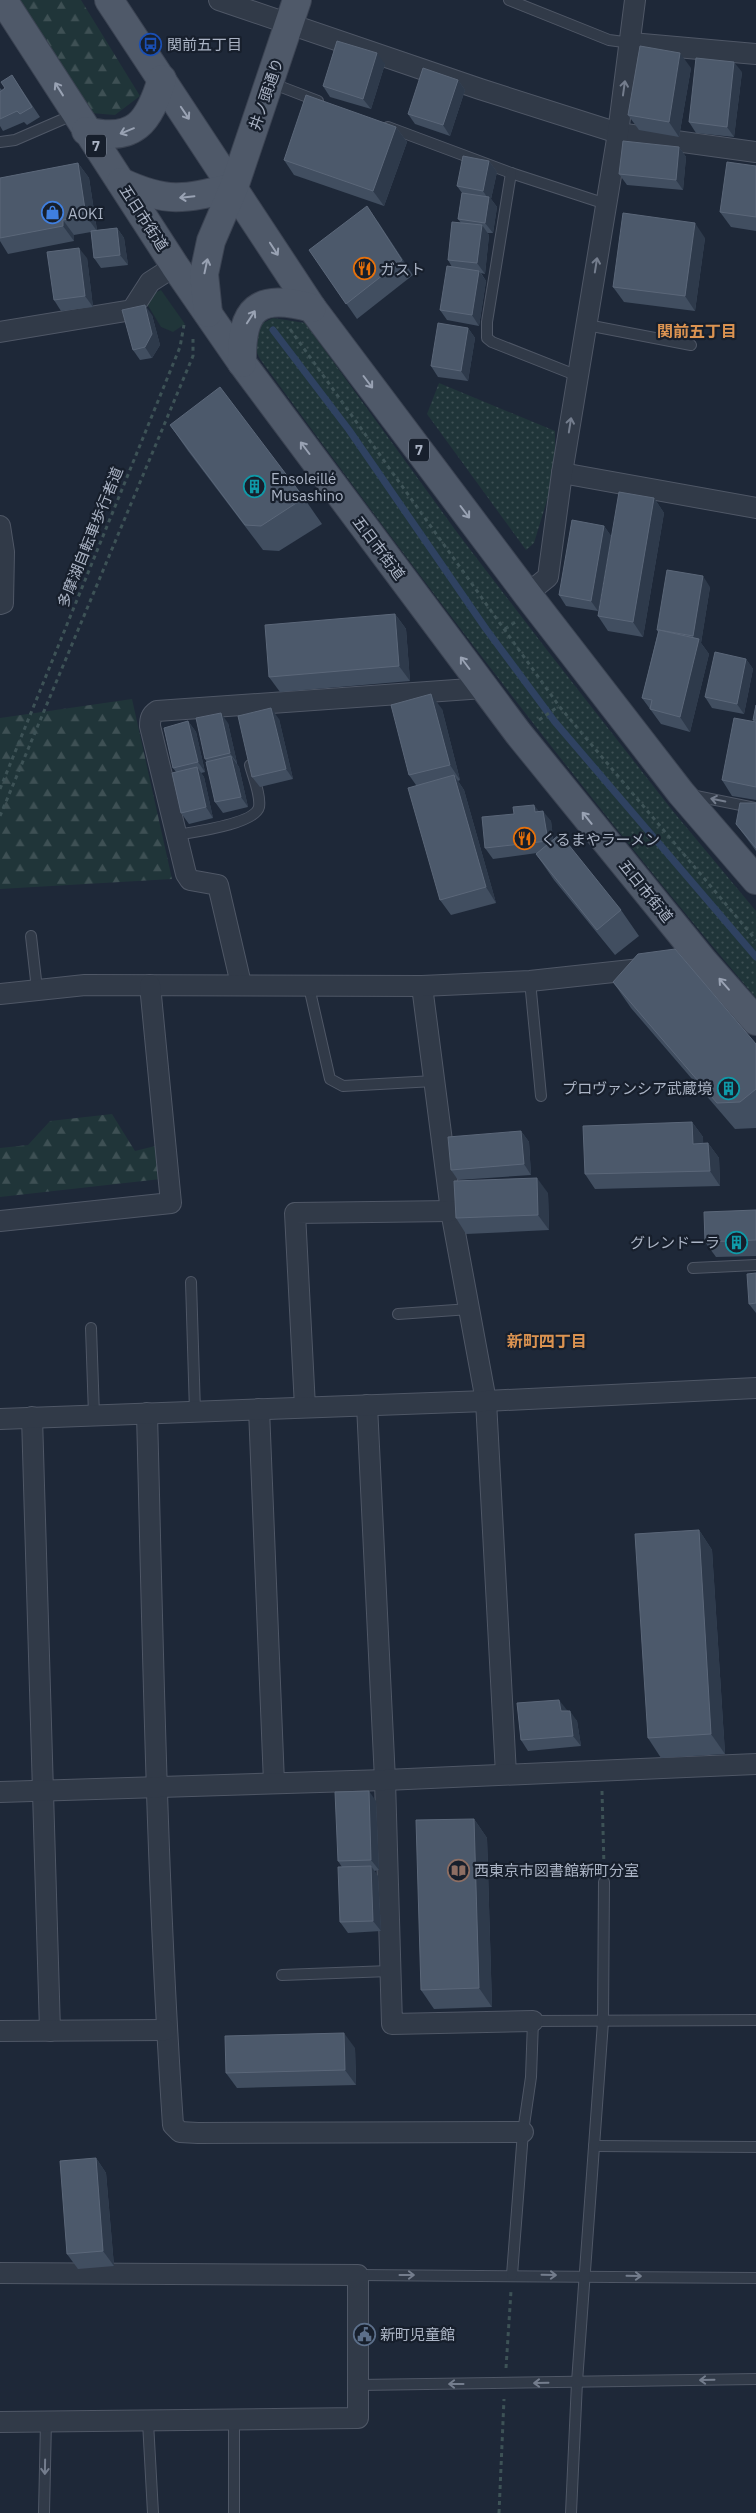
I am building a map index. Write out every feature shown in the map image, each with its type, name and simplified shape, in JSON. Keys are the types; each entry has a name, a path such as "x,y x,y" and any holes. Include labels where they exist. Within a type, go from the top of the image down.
{"main road":[{"name":"五日市街道","path":"3,0 80,122 242,363 484,688 685,964 756,1021"},
{"name":"7","path":"109,0 312,308 527,594 680,793 756,880"},
{"name":"井ノ頭通り","path":"234,187 294,12"},
{"path":"80,122 117,134 130,130 144,120 153,107 162,79"},
{"path":"121,182 148,194 184,198 234,187"},
{"name":"7","path":"208,314 204,274 212,241 234,187"},
{"path":"242,363 242,337 247,321 253,311 271,302 292,302 312,308"}],"street":[{"path":"220,0 294,12 480,89 618,133 756,152"},
{"path":"527,594 548,577 562,473 618,133 635,0"},
{"path":"631,42 756,54"},
{"path":"0,332 132,310 150,282 175,266"},
{"path":"562,473 756,508"},
{"path":"0,526 4,552 3,603 0,604"},
{"path":"241,984 218,885 190,880 186,874 150,720 157,711 237,710 484,688"},
{"path":"0,994 84,985 422,986 530,981 685,964"},
{"path":"0,1221 170,1203 150,984"},
{"path":"422,986 451,1210 486,1401 506,1774"},
{"path":"305,1408 295,1213 451,1210"},
{"path":"0,1418 367,1406 756,1388"},
{"path":"367,1406 385,1780 392,2024 533,2021"},
{"path":"258,1409 274,1783"},
{"path":"147,1413 157,1787 166,2030 173,2124 180,2132 250,2134 522,2132"},
{"path":"32,1417 50,2031"},
{"path":"0,1792 602,1772 756,1764"},
{"path":"0,2031 166,2030"},
{"path":"0,2273 358,2275 359,2384 358,2418 148,2422 0,2422"}],"lane":[{"path":"509,0 609,40 631,42"},
{"path":"270,83 326,104"},
{"path":"0,142 15,140 80,122"},
{"path":"382,124 512,173 606,204"},
{"path":"512,173 487,322 488,338 492,342 578,376"},
{"path":"586,325 691,345"},
{"path":"177,835 239,822 255,815 259,801 248,754"},
{"path":"680,793 756,808"},
{"path":"31,936 37,989"},
{"path":"530,981 541,1096"},
{"path":"308,987 330,1079 336,1084 343,1086 434,1081"},
{"path":"693,1268 756,1265"},
{"path":"191,1282 195,1412"},
{"path":"398,1314 470,1309"},
{"path":"91,1328 94,1415"},
{"path":"570,2513 577,2382 603,2022 604,1882"},
{"path":"282,1975 390,1971"},
{"path":"512,2275 522,2132 531,2077 533,2021 756,2020"},
{"path":"594,2146 756,2147"},
{"path":"358,2275 586,2275 756,2278"},
{"path":"359,2384 505,2384 756,2379"},
{"path":"234,2420 234,2513"},
{"path":"44,2513 46,2421"},
{"path":"148,2422 153,2513"}],"path":[{"name":"多摩湖自転車歩行者道","path":"0,789 180,346 192,291"},
{"path":"271,302 559,706 756,940"},
{"path":"0,816 194,356 193,338"},
{"path":"543,717 559,706"},
{"path":"602,1772 604,1882"},
{"path":"499,2513 512,2275"}],"green space":[{"path":"18,0 81,0 140,96 115,115 91,113"},
{"path":"161,290 185,324 173,332 161,327 147,304 150,295"},
{"path":"273,318 305,323 459,535 547,650 672,810 756,911 756,998 627,842 502,683 260,359 254,347 259,325"},
{"path":"439,383 555,431 555,474 534,543 526,550 427,414"},
{"path":"132,699 172,879 0,889 0,718"},
{"path":"112,1114 135,1151 163,1144 161,1179 0,1197 0,1148 28,1145 50,1121"}],"building":[{"path":"337,41 377,53 363,99 323,86"},
{"path":"640,46 680,53 669,122 628,115"},
{"path":"696,58 734,62 727,127 689,122"},
{"path":"423,68 458,80 443,125 408,114"},
{"path":"12,75 32,107 20,114 17,111 0,119 0,92 5,88 1,82"},
{"path":"306,95 396,127 373,191 284,160"},
{"path":"623,141 679,147 676,180 619,174"},
{"path":"463,156 489,161 483,191 457,186"},
{"path":"727,162 756,166 756,217 720,212"},
{"path":"78,163 86,216 63,220 63,226 0,238 0,178"},
{"path":"462,193 489,197 485,223 458,219"},
{"path":"367,206 402,260 346,304 309,250"},
{"path":"623,213 695,223 685,296 613,287"},
{"path":"452,222 482,225 477,263 448,260"},
{"path":"117,228 120,255 94,258 91,231"},
{"path":"79,248 85,296 54,300 47,252"},
{"path":"447,266 479,271 472,315 440,310"},
{"path":"145,305 152,334 145,347 133,350 122,310"},
{"path":"438,323 468,328 461,371 431,366"},
{"name":"Ensoleillé Musashino","path":"220,387 304,498 261,526 245,525 170,425"},
{"path":"619,492 654,498 633,622 598,616"},
{"path":"572,520 604,526 591,601 559,595"},
{"path":"667,570 703,576 693,636 657,630"},
{"path":"395,614 399,666 269,677 265,625"},
{"path":"659,630 699,639 680,717 650,709 652,700 642,698"},
{"path":"715,652 746,659 737,704 705,697"},
{"path":"431,694 450,765 409,775 391,705"},
{"path":"756,705 756,720 753,720"},
{"path":"271,708 286,769 252,777 238,716"},
{"path":"221,713 230,753 205,759 196,718"},
{"path":"734,718 756,722 756,787 722,780"},
{"path":"188,721 198,762 173,768 164,728"},
{"path":"231,756 241,797 215,802 206,762"},
{"path":"197,767 206,807 181,813 172,773"},
{"path":"454,775 486,887 440,900 408,788"},
{"path":"740,803 756,803 756,848 736,824"},
{"path":"534,805 535,812 543,811 548,841 485,848 482,817 514,814 513,807"},
{"path":"560,834 621,910 597,930 536,854"},
{"name":"プロヴァンシア武蔵境","path":"675,949 756,1044 756,1089 740,1102 717,1103 613,982 638,954"},
{"path":"692,1122 693,1144 708,1143 710,1171 585,1174 583,1126"},
{"path":"521,1131 524,1164 451,1170 448,1137"},
{"path":"537,1178 538,1215 456,1218 454,1181"},
{"path":"756,1210 756,1240 705,1242 704,1212"},
{"path":"756,1273 756,1303 749,1304 747,1274"},
{"path":"699,1530 711,1734 648,1738 635,1534"},
{"path":"559,1700 561,1711 570,1711 573,1736 521,1740 517,1703"},
{"path":"369,1791 371,1860 338,1861 335,1792"},
{"path":"474,1819 479,1988 421,1990 416,1820"},
{"path":"371,1866 373,1921 340,1922 338,1867"},
{"path":"344,2033 345,2070 226,2073 225,2036"},
{"path":"96,2158 103,2251 67,2254 60,2161"}],"waterway":[{"path":"273,330 349,430 486,629 555,722 756,957"}],"place":[{"name":"関前五丁目","path":"151,44"},
{"name":"AOKI","path":"52,213"},
{"name":"ガスト","path":"364,269"},
{"name":"Ensoleillé Musashino","path":"255,487"},
{"name":"くるまやラーメン","path":"525,839"},
{"name":"プロヴァンシア武蔵境","path":"728,1088"},
{"name":"グレンドーラ","path":"736,1242"},
{"name":"西東京市図書館新町分室","path":"458,1870"},
{"name":"新町児童館","path":"364,2334"}],"district":[{"name":"関前五丁目","path":"697,331"},
{"name":"新町四丁目","path":"547,1341"}]}
